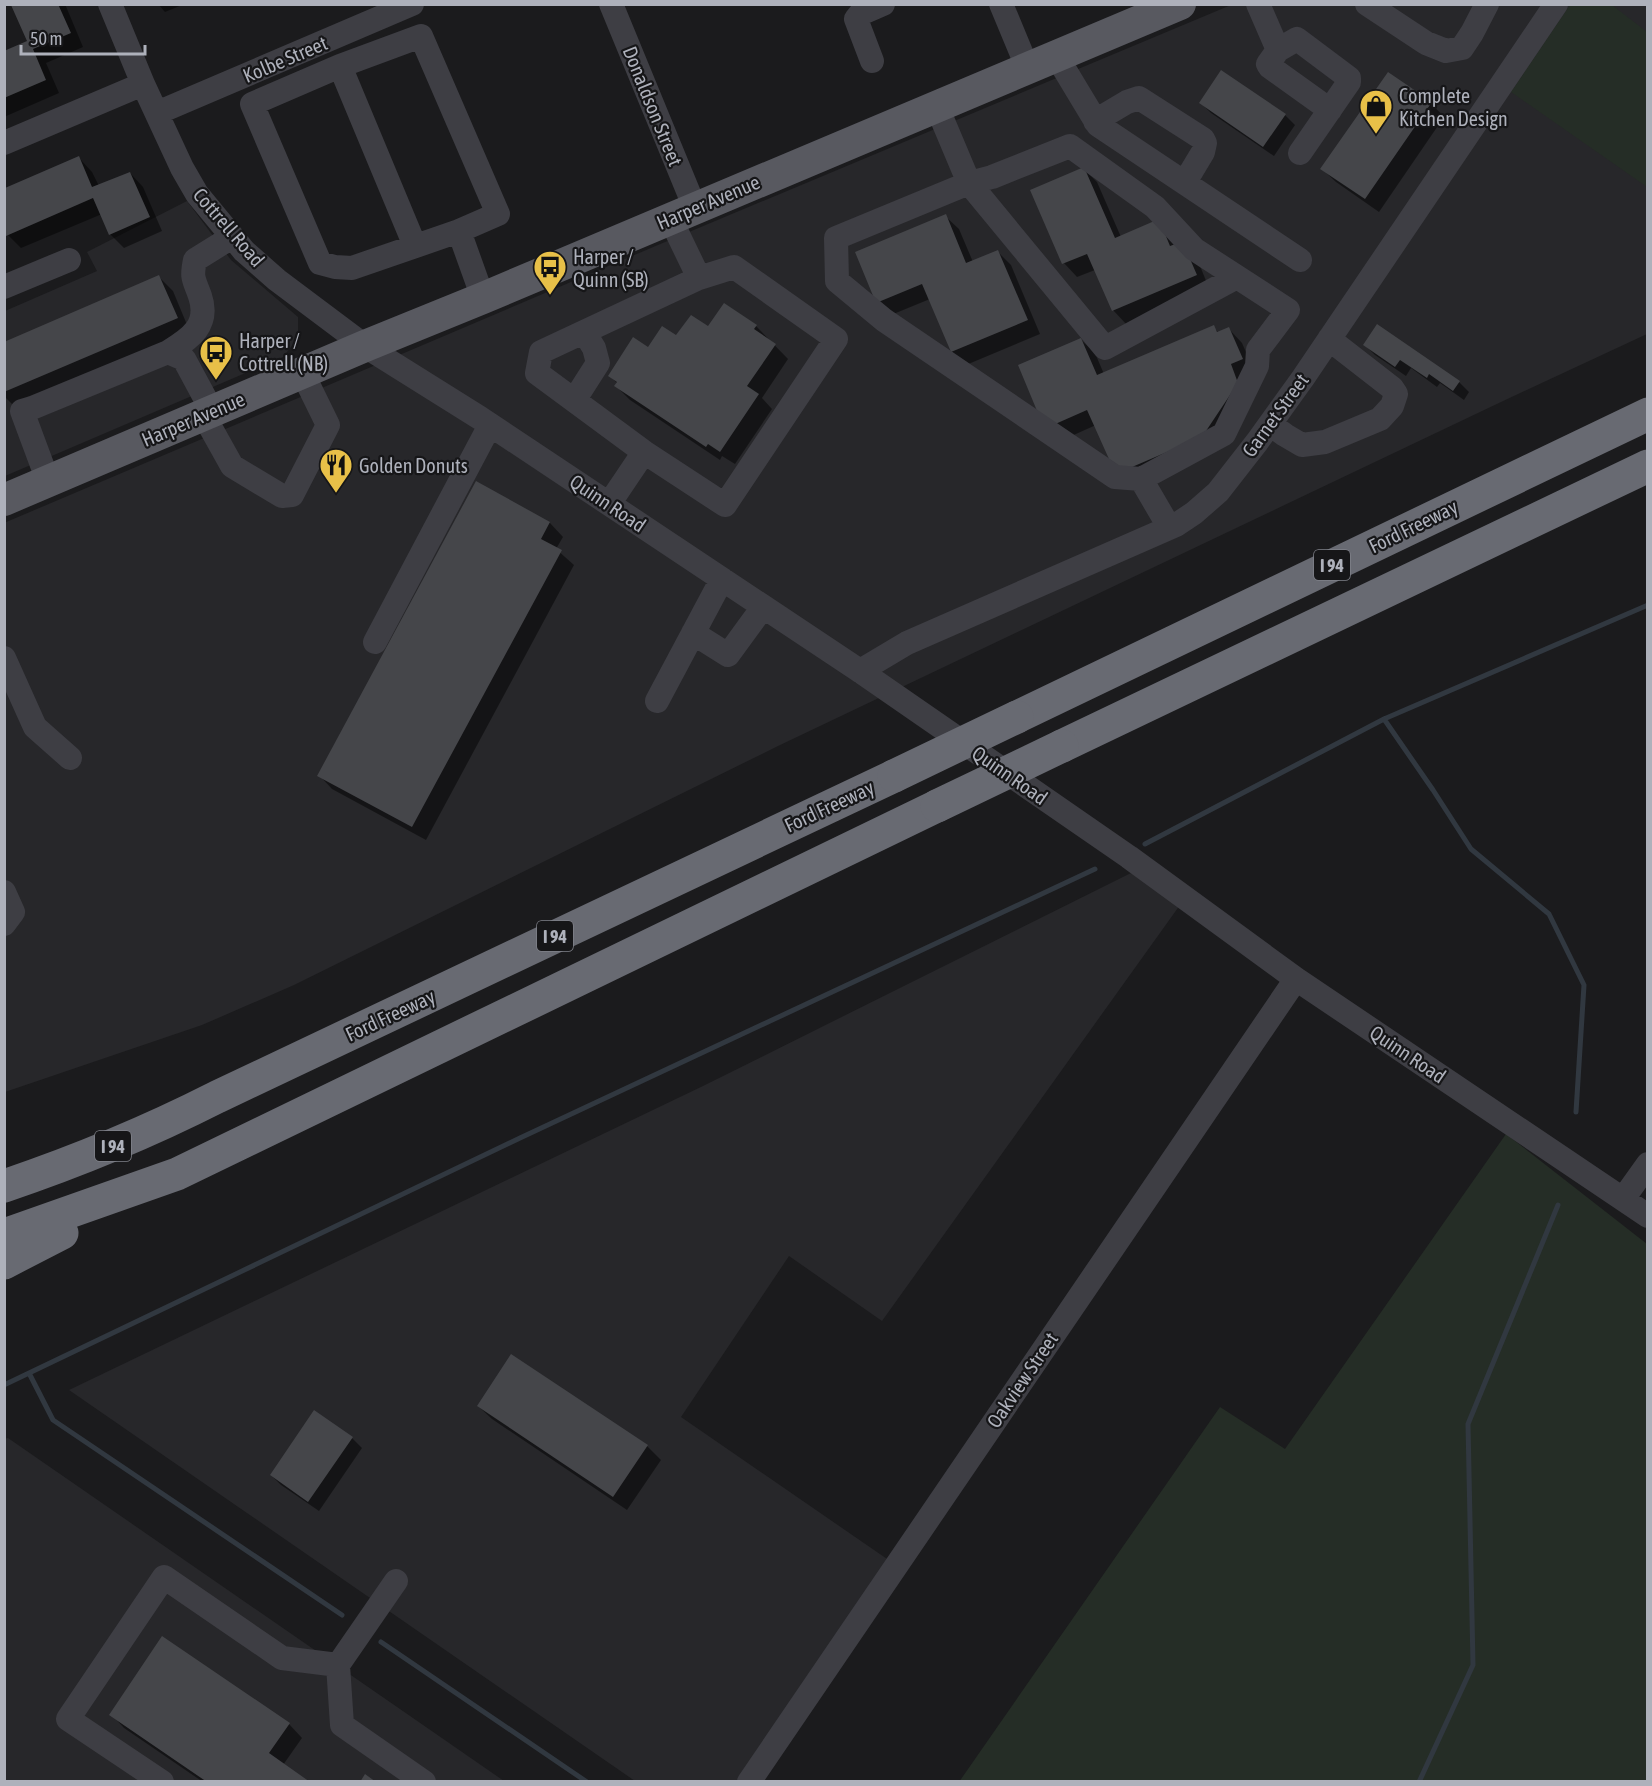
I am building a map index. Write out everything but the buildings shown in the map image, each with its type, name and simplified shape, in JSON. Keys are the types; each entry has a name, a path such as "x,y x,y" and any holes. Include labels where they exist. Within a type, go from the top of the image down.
{"highway":[{"name":"Ford Freeway","path":"4,1186 105,1150 162,1125 1647,414"},
{"name":"I 94","path":"4,1235 177,1174 1647,466"},
{"path":"4,1263 177,1174"}],"main road":[{"name":"Harper Avenue","path":"4,500 302,372 1057,57 1143,11 1180,4"}],"street":[{"name":"Cottrell Road","path":"110,4 143,84 182,168 197,194 244,251 277,280 365,346"},
{"name":"Kolbe Street","path":"157,113 412,4"},
{"name":"Donaldson Street","path":"611,4 682,213 699,278"},
{"path":"872,61 856,19 860,14 884,4"},
{"path":"1001,4 1028,69"},
{"path":"1258,4 1278,50"},
{"path":"1366,4 1426,43 1446,51 1462,48 1486,4"},
{"name":"Garnet Street","path":"860,671 907,643 1169,527 1194,513 1218,492 1270,424 1329,339 1556,4"},
{"path":"421,36 498,214 459,231 352,268 320,263 252,105 340,66 421,36"},
{"path":"1300,153 1350,82 1348,76 1297,39 1278,50 1268,64 1270,67 1330,110"},
{"path":"1057,57 1095,121 1300,260"},
{"path":"340,66 415,246"},
{"path":"4,143 143,84"},
{"path":"1095,121 1127,102 1139,98 1203,139 1205,143 1203,152 1185,182"},
{"path":"937,107 969,183 1105,348 1237,277"},
{"path":"1070,146 1155,207 1194,249 1237,277 1288,310 1258,350 1257,366 1224,434 1141,479 1115,477 884,320 837,281 836,238 969,183 992,177 1070,146"},
{"path":"459,231 483,298"},
{"path":"48,481 13,412 168,352 191,338 204,316 201,299 192,276 195,260 232,237"},
{"path":"4,287 69,260"},
{"path":"734,267 836,339 726,505 644,452 537,373 541,352 584,332 699,278 734,267"},
{"path":"574,399 598,363 594,348 584,332"},
{"path":"1270,424 1302,445 1325,442 1380,419 1392,406 1396,394 1392,388 1329,339"},
{"name":"Quinn Road","path":"365,346 490,425 860,671 1129,857 1296,979 1647,1216"},
{"path":"168,352 184,358 232,466 282,496 292,495 328,425 302,372"},
{"path":"375,642 490,425"},
{"path":"609,504 644,452"},
{"path":"1141,479 1169,527"},
{"path":"657,701 722,579"},
{"path":"693,633 728,655 763,607"},
{"path":"4,658 35,727 70,758"},
{"path":"4,892 13,912 4,924"},
{"name":"Oakview Street","path":"749,1782 1296,979"},
{"path":"1623,1199 1647,1164"},
{"path":"162,1782 68,1719 164,1577 282,1658 338,1665"},
{"path":"396,1581 338,1665 342,1725 424,1782"}],"shaded area":[{"path":"1231,5 1647,5 1647,334 778,746 294,985 202,1025 5,1092 4,523"},
{"path":"1570,5 1612,5 1647,32 1647,187 1511,92"},
{"path":"187,201 231,260 298,317 298,338 283,357 5,476 5,311 97,271 87,252"},
{"path":"1131,873 1180,905 882,1321 789,1256 681,1417 890,1561 739,1781 635,1781 69,1390 703,1086"},
{"path":"1506,1134 1647,1244 1647,1781 959,1782 1220,1407 1285,1449"},
{"path":"8,1438 504,1781 5,1782 4,1439"}],"waterway":[{"path":"1145,844 1384,719 1648,605"},
{"path":"1384,719 1471,849 1549,914 1584,985 1576,1112"},
{"path":"4,1385 520,1138 1095,869"},
{"path":"1419,1782 1473,1665 1468,1424 1558,1205"},
{"path":"29,1373 53,1420 342,1615"},
{"path":"381,1642 587,1782"}],"place":[{"name":"Complete Kitchen Design","path":"1376,135"},
{"name":"Harper / Quinn (SB)","path":"550,296"},
{"name":"Harper / Cottrell (NB)","path":"216,381"},
{"name":"Golden Donuts","path":"336,494"}]}
